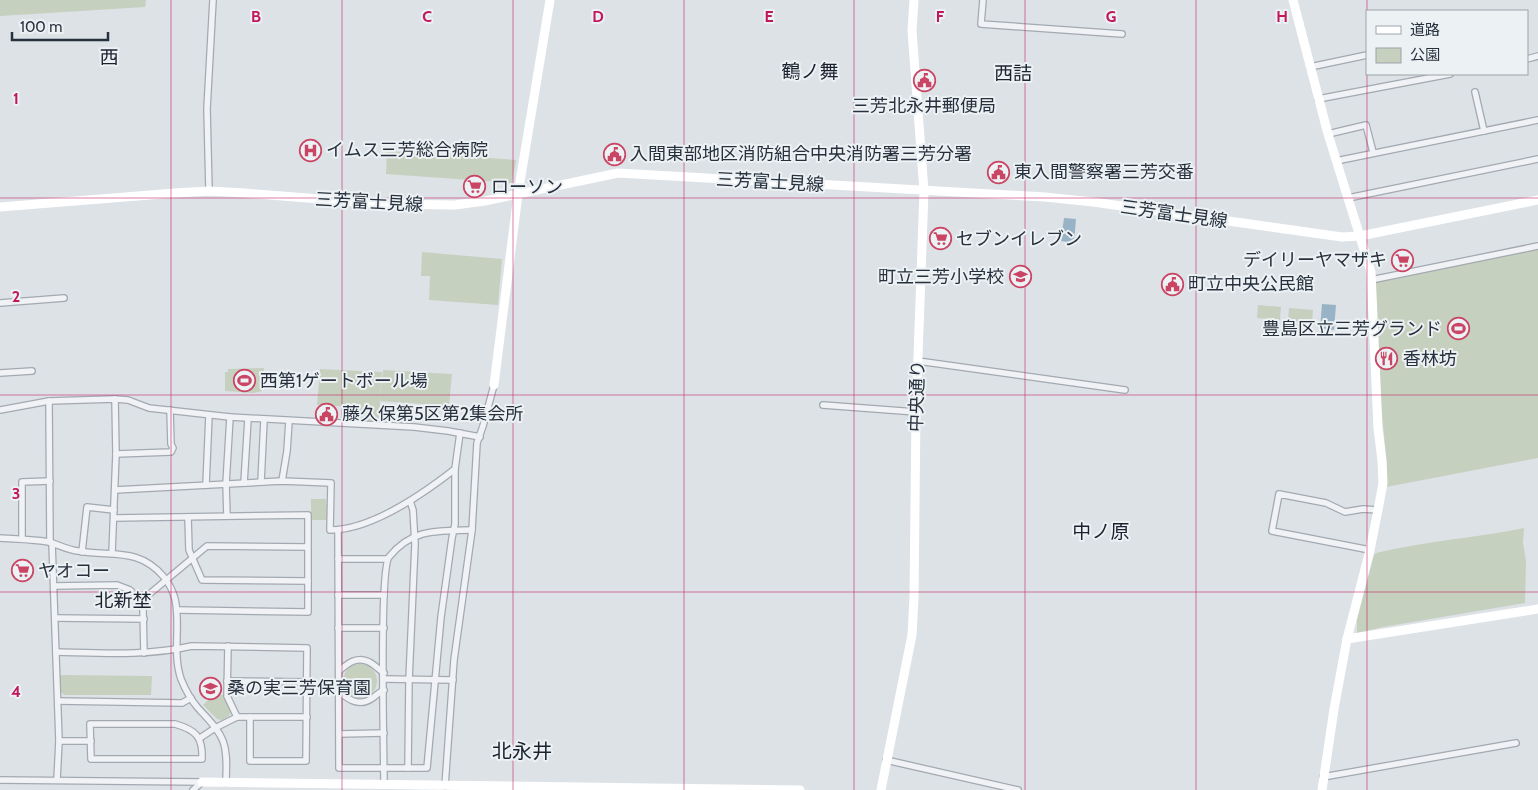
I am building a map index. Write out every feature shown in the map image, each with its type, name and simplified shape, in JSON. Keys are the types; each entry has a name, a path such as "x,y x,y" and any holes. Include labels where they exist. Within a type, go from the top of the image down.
{"street":[{"path":"209,191 207,109 213,0"},
{"path":"445,788 456,642 472,530 478,443 494,385 518,194 550,0"},
{"name":"中央通り","path":"881,790 912,635 914,598 916,412 924,191 912,30 914,0"},
{"path":"983,0 981,24 1122,34"},
{"path":"1293,0 1328,134 1371,272 1378,428 1382,461 1382,483 1378,510 1370,550 1347,639 1322,790"},
{"path":"1310,67 1366,55"},
{"path":"1318,99 1438,75"},
{"path":"1475,92 1484,131"},
{"path":"1336,160 1538,120"},
{"path":"1328,134 1366,125 1373,152"},
{"path":"1348,198 1538,159"},
{"name":"三芳富士見線","path":"0,207 175,192 209,191 382,204 455,205 485,201 618,173 1045,197 1333,236 1360,236 1538,200"},
{"path":"1371,280 1538,246"},
{"path":"0,303 64,298"},
{"path":"918,361 1125,390"},
{"path":"0,373 32,371"},
{"path":"112,553 116,400"},
{"path":"0,410 49,401 128,400 149,408 230,418 389,426 480,436"},
{"path":"49,401 51,543 59,741 57,780"},
{"path":"823,405 916,412"},
{"path":"116,454 171,452 173,448 171,444 170,410"},
{"path":"206,485 209,415"},
{"path":"227,516 226,484 230,418"},
{"path":"244,483 248,419"},
{"path":"261,482 264,420"},
{"path":"282,481 290,421"},
{"path":"338,530 338,768 427,768 441,617 454,530 455,469 460,433"},
{"path":"115,490 282,481 331,483 330,530 338,530 383,516 432,488 455,469"},
{"path":"22,539 22,482 50,481"},
{"path":"1370,550 1272,530 1279,494 1326,503 1346,512 1378,510"},
{"path":"408,768 409,680 415,544 413,510 410,501"},
{"path":"82,552 88,507 114,510"},
{"path":"114,518 308,515 308,612 177,610"},
{"path":"188,517 188,543 192,558 202,580 308,581"},
{"path":"384,785 384,595 388,559 414,536 427,532 472,530"},
{"path":"0,538 51,543 68,550 82,552 130,555 144,560 156,568 166,579 175,597 177,610 176,650 180,676 191,698 223,741 227,755 226,783"},
{"path":"141,601 208,546 307,547"},
{"path":"338,559 388,559"},
{"path":"54,586 117,585 130,590 141,601 144,619 144,653"},
{"path":"338,595 384,595"},
{"path":"1347,639 1538,609"},
{"path":"55,618 144,619"},
{"path":"338,628 384,628"},
{"path":"56,652 144,653 176,650 192,646 307,648 306,761 250,761 250,717"},
{"path":"228,646 227,696 236,717"},
{"path":"338,671 350,662 362,660 369,662 384,676 409,680 454,680"},
{"path":"227,681 307,682"},
{"path":"338,691 348,699 360,702 370,700 384,690"},
{"path":"58,701 182,703 191,698"},
{"path":"200,738 236,717 306,717"},
{"path":"90,724 175,724 188,729 200,738 203,745 202,759 91,758 91,741 90,724"},
{"path":"338,734 384,733"},
{"path":"59,741 91,741"},
{"path":"1323,776 1516,744"},
{"path":"886,760 1018,790"},
{"path":"0,780 57,780 202,786 226,783 384,785 445,788 800,790"},
{"path":"193,790 202,786"}],"green space":[{"path":"0,0 146,0 145,7 0,16"},
{"path":"387,151 516,160 512,183 386,174"},
{"name":"豊島区立三芳グランド","path":"1538,248 1538,458 1386,487 1387,466 1381,405 1375,284 1378,280"},
{"path":"422,252 502,259 498,305 429,300 430,276 421,276"},
{"path":"1258,305 1281,307 1280,320 1257,318"},
{"path":"1289,308 1313,310 1312,323 1288,321"},
{"name":"西第1ゲートボール場","path":"264,368 262,391 254,393 225,391 225,372 228,372 228,369"},
{"path":"320,369 382,372 380,400 383,370 452,374 449,406 380,401 379,423 353,421 354,407 317,405"},
{"path":"311,499 326,499 326,504 328,504 327,520 311,520"},
{"path":"1524,528 1523,543 1526,561 1525,603 1357,633 1357,620 1376,553 1413,545"},
{"path":"360,664 372,669 377,681 372,693 360,698 348,693 343,681 348,669"},
{"path":"60,675 152,676 151,695 64,695 60,691"},
{"path":"213,695 224,695 231,711 229,716 222,720 217,719 203,705"}],"water":[{"path":"1064,218 1076,219 1074,243 1061,241"},
{"path":"1322,304 1336,305 1334,330 1320,329"}],"place":[{"name":"三芳北永井郵便局","path":"924,81"},
{"name":"イムス三芳総合病院","path":"310,150"},
{"name":"入間東部地区消防組合中央消防署三芳分署","path":"614,154"},
{"name":"東入間警察署三芳交番","path":"998,172"},
{"name":"ローソン","path":"475,187"},
{"name":"セブンイレブン","path":"940,239"},
{"name":"デイリーヤマザキ","path":"1403,260"},
{"name":"町立三芳小学校","path":"1020,277"},
{"name":"町立中央公民館","path":"1172,284"},
{"name":"豊島区立三芳グランド","path":"1458,329"},
{"name":"香林坊","path":"1387,359"},
{"name":"西第1ゲートボール場","path":"244,381"},
{"name":"藤久保第5区第2集会所","path":"326,414"},
{"name":"ヤオコー","path":"22,571"},
{"name":"桑の実三芳保育園","path":"211,688"}],"district":[{"name":"西","path":"109,57"},
{"name":"鶴ノ舞","path":"810,71"},
{"name":"西詰","path":"1013,73"},
{"name":"中ノ原","path":"1101,531"},
{"name":"北新埜","path":"123,600"},
{"name":"北永井","path":"522,751"}]}
